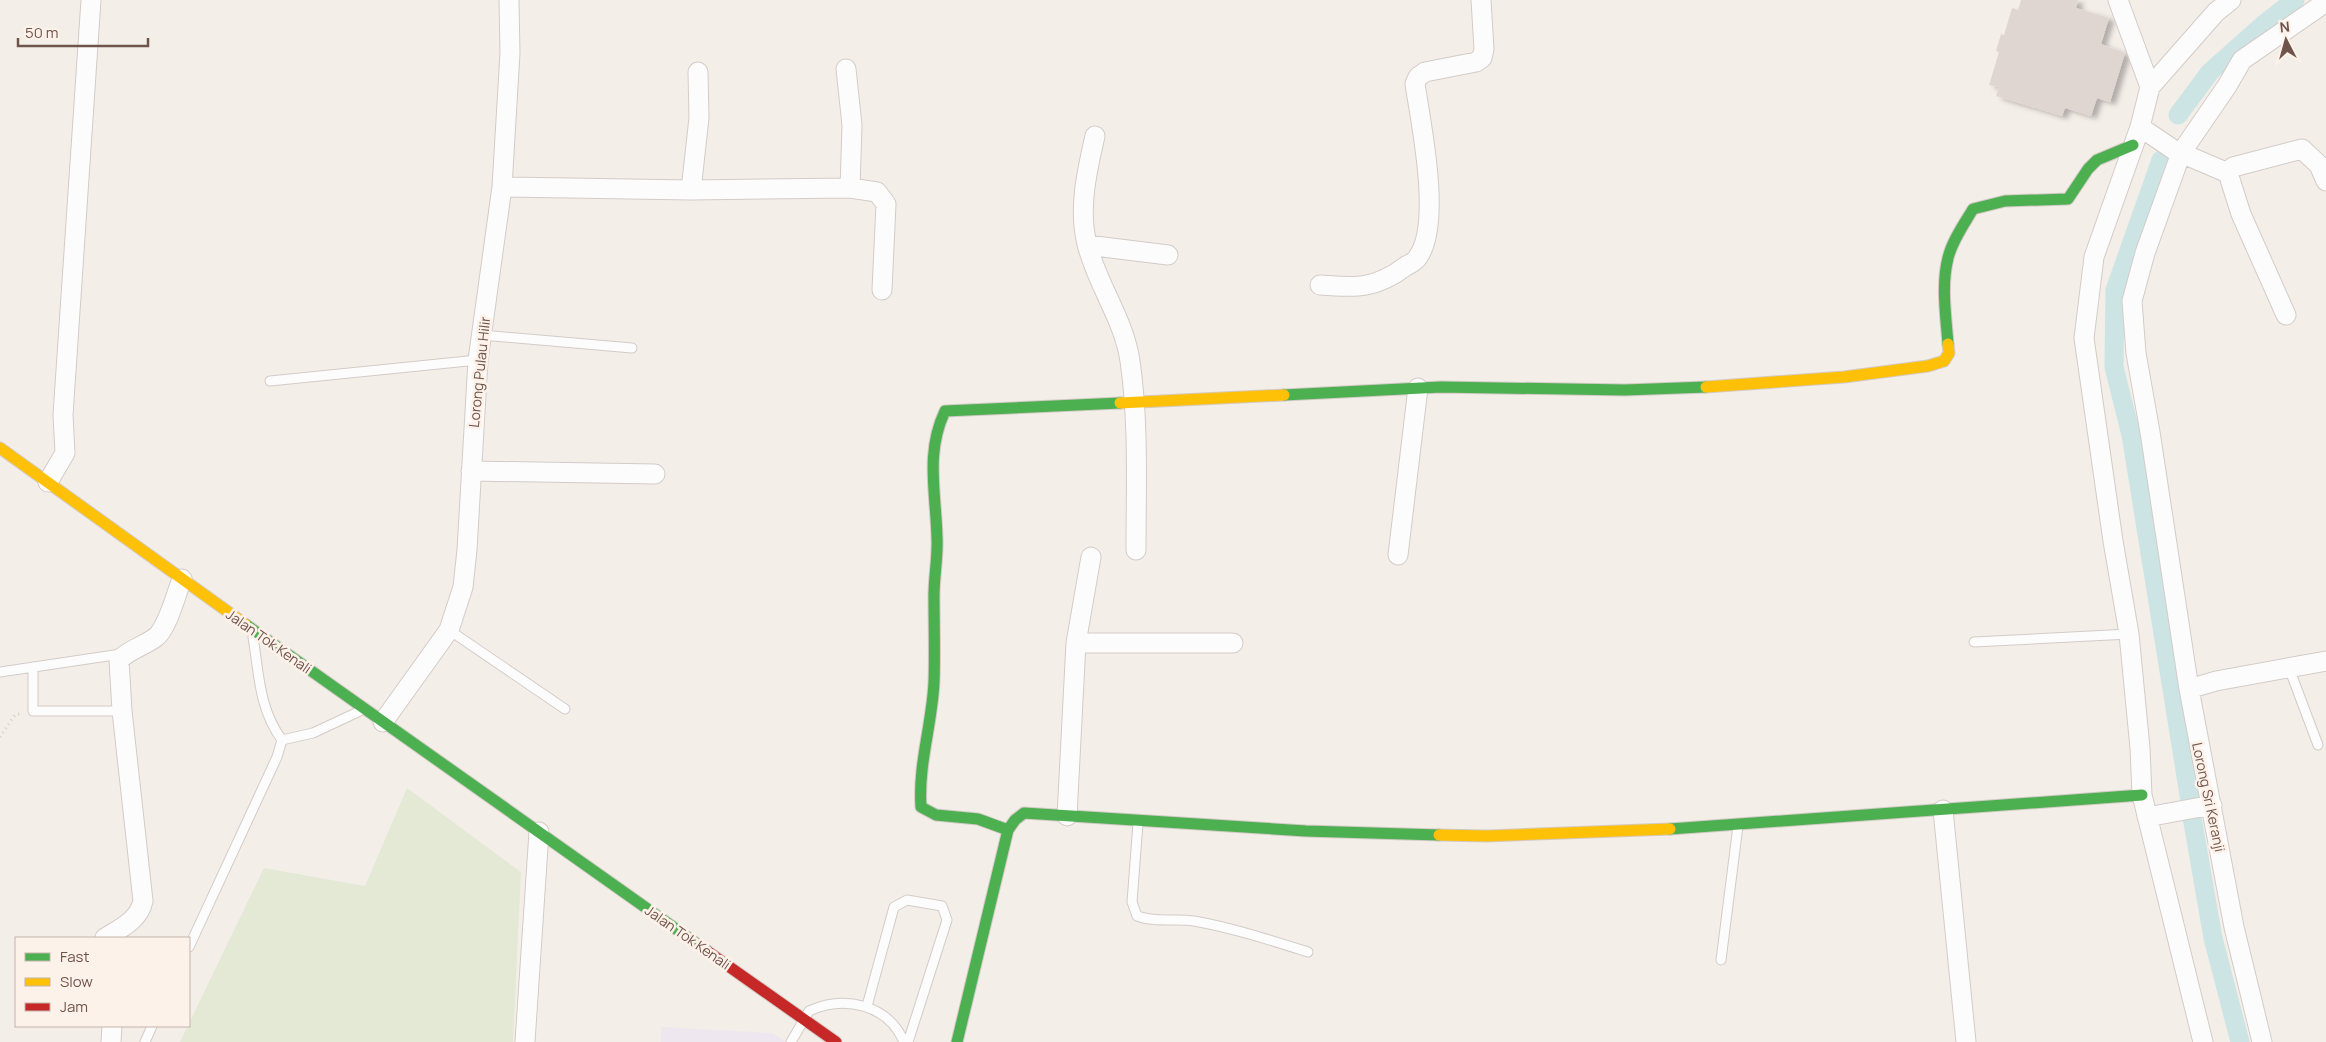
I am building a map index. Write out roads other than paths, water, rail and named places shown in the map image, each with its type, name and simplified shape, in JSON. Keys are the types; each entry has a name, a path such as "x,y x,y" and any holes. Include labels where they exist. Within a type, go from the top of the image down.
{"street":[{"path":"48,482 65,453 63,415 91,0"},
{"name":"Lorong Pulau Hilir","path":"383,722 449,630 463,587 478,360 502,187 510,53 509,0"},
{"path":"1320,285 1347,287 1378,284 1418,257 1428,231 1429,187 1415,84 1418,77 1425,72 1476,62 1482,58 1484,49 1481,0"},
{"path":"2118,0 2150,87"},
{"path":"2203,1042 2142,794 2140,748 2129,634 2113,541 2084,338 2094,257 2140,127 2150,87 2216,12 2231,0"},
{"name":"Lorong Sri Keranji","path":"2262,1042 2234,927 2212,805 2193,718 2150,432 2136,353 2132,301 2145,253 2182,153 2242,60 2326,2"},
{"path":"846,69 852,125 850,188"},
{"path":"691,190 699,118 698,72"},
{"path":"2140,127 2182,153 2228,173 2241,214 2286,316"},
{"path":"1095,136 1085,195 1083,221 1087,245 1126,342 1134,402 1136,550"},
{"path":"1008,830 978,820 936,815 921,807 918,788 933,692 937,540 932,470 937,424 945,411 1418,388 1625,390 1844,377 1928,366 1944,361 1949,354 1945,298 1948,258 1960,230 1973,209 1996,202 2011,200 2044,201 2068,199 2078,188 2088,169 2104,155 2133,145"},
{"path":"2228,173 2233,167 2302,149 2319,165 2326,181"},
{"path":"502,187 691,190 850,188 877,192 886,204 882,290"},
{"path":"1087,245 1168,255"},
{"path":"1398,555 1418,388"},
{"name":"Jalan Tok Kenali","path":"0,448 252,630 836,1042"},
{"path":"471,472 655,474"},
{"path":"1067,816 1076,643 1091,558"},
{"path":"107,937 137,916 143,901 122,711 119,660 126,653 154,638 162,631 182,579"},
{"path":"1076,643 1233,643"},
{"path":"2189,688 2216,681 2326,661"},
{"path":"957,1042 1008,830 1015,820 1024,814 1306,831 1487,836 1629,832 2142,794"},
{"path":"2147,817 2212,805"},
{"path":"1943,810 1966,1042"},
{"path":"525,1042 539,832"},
{"path":"111,1042 112,1027"}],"lane":[{"path":"482,335 632,348"},
{"path":"270,381 478,360"},
{"path":"252,630 265,712 282,740"},
{"path":"449,630 565,709"},
{"path":"1974,642 2129,634"},
{"path":"0,672 126,653"},
{"path":"33,667 33,711 122,711"},
{"path":"2289,668 2318,745"},
{"path":"282,740 313,733 364,709"},
{"path":"190,945 277,757 282,740"},
{"path":"1138,820 1132,902 1137,916 1151,920 1185,920 1228,927 1308,952"},
{"path":"1721,960 1739,823"},
{"path":"867,1006 894,907 907,900 942,906 948,920 908,1042"},
{"path":"792,1042 803,1019 810,1011 832,1003 855,1003 867,1006 887,1018 904,1042"},
{"path":"145,1042 152,1027"}],"waterway":[{"path":"2178,115 2210,72 2264,24 2295,0"},
{"path":"2161,160 2115,290 2114,367 2131,435 2190,801"},
{"path":"2192,817 2213,938 2240,1042"}]}
